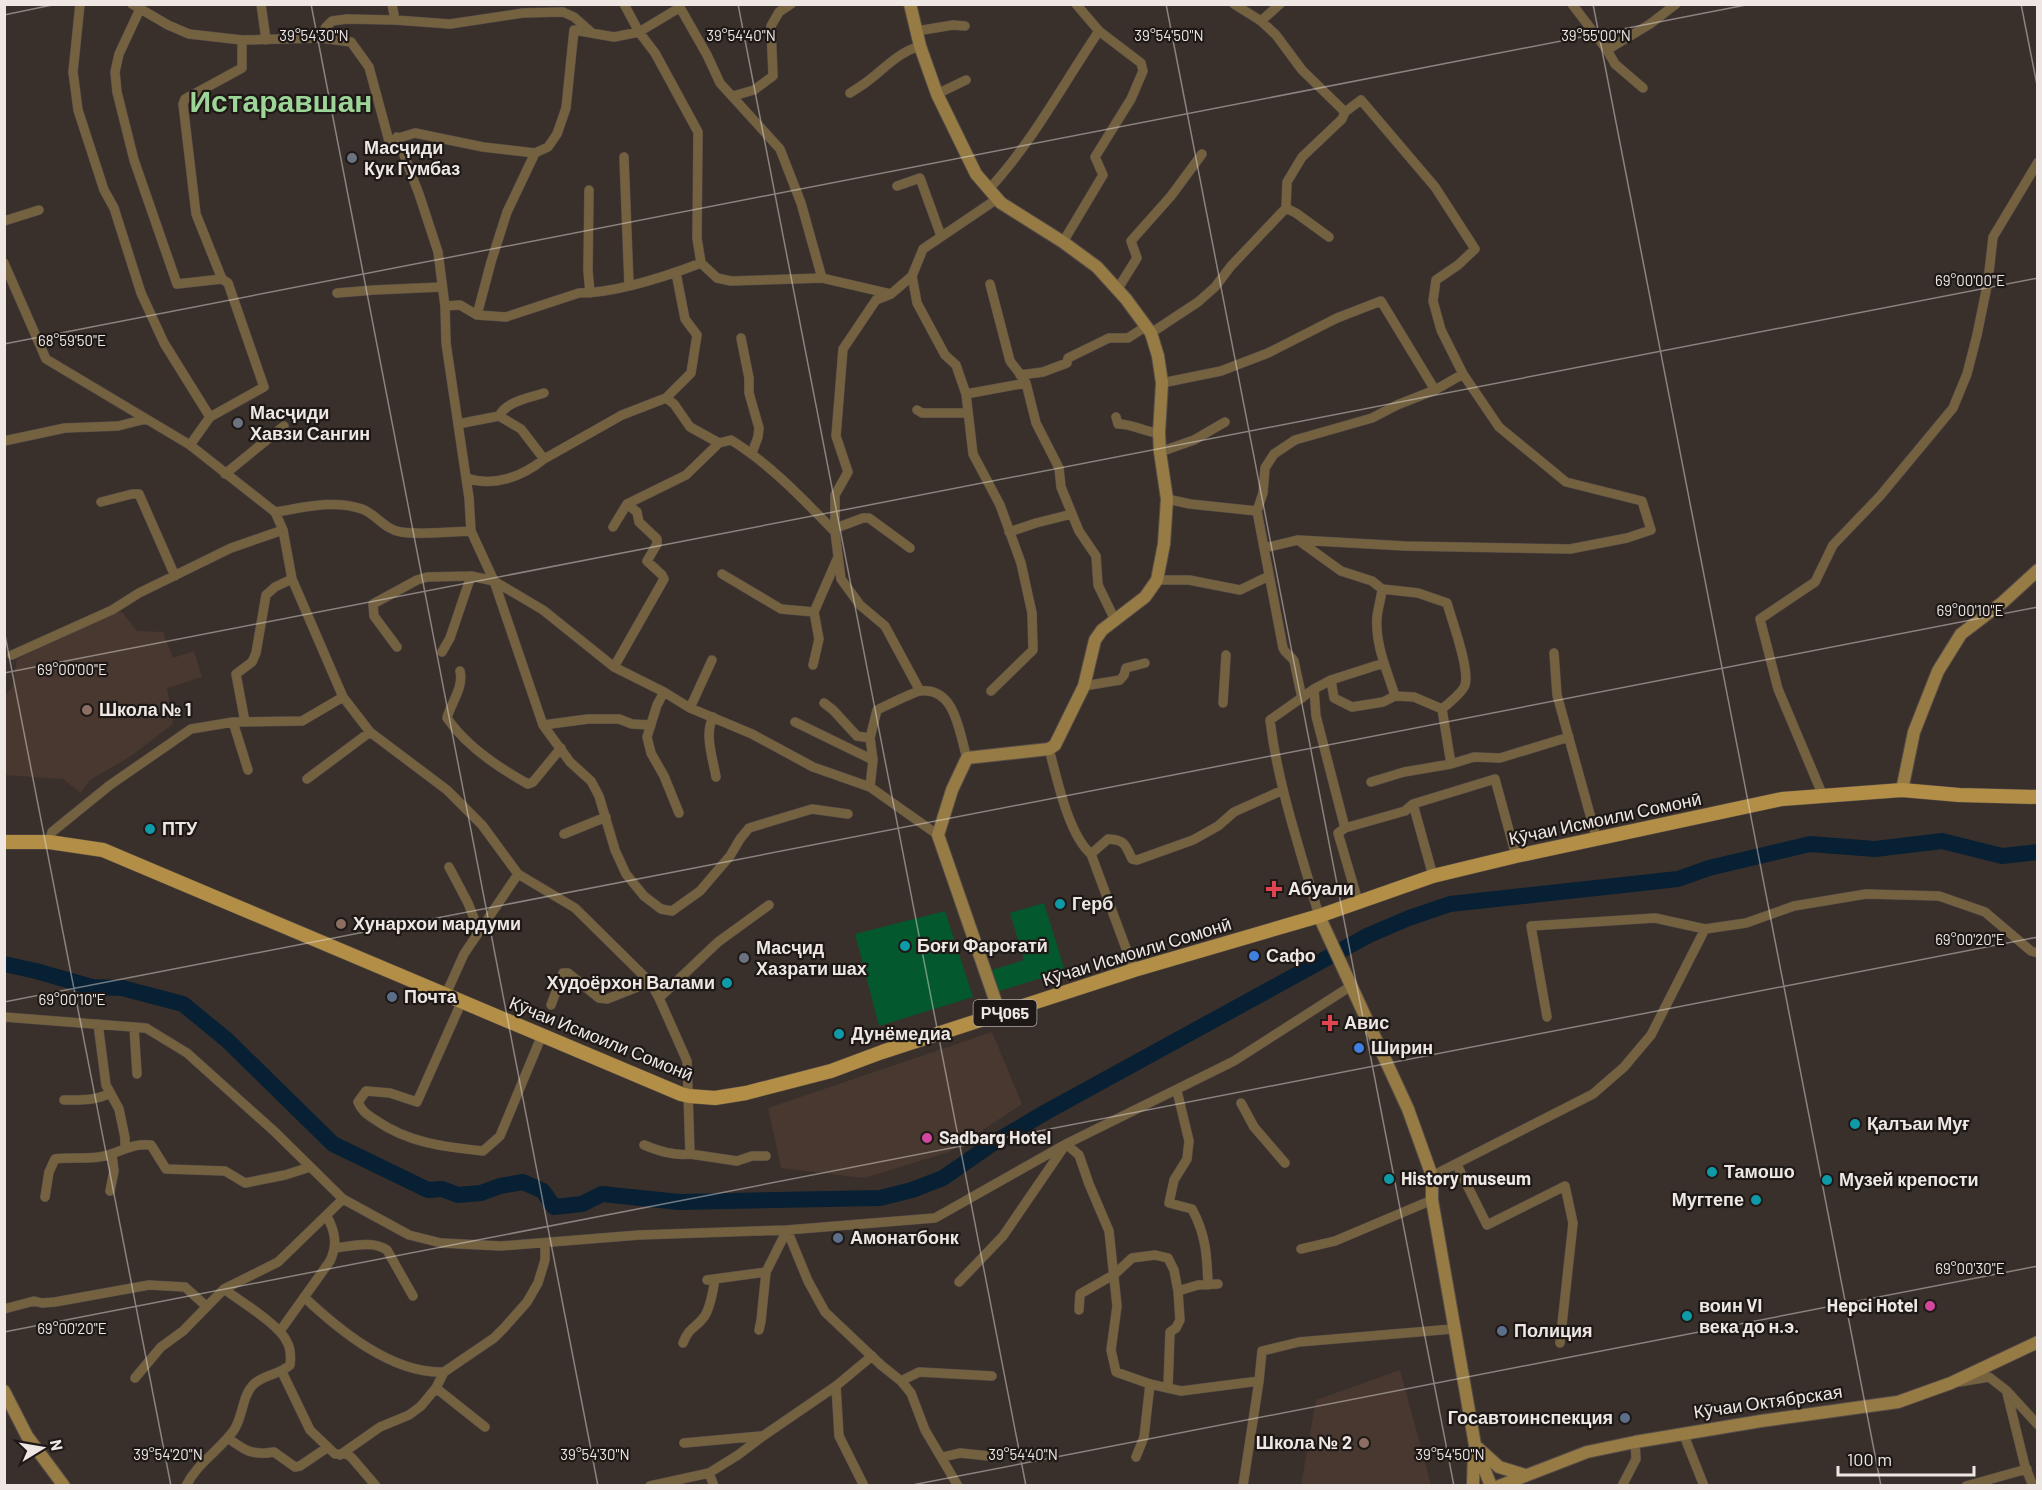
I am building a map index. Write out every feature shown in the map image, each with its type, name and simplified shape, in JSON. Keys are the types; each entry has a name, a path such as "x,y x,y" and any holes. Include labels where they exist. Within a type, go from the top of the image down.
{"main road":[{"path":"910,4 920,46 937,94 970,163 993,194 1097,267 1126,299 1148,330 1158,356 1162,383 1159,434 1167,499 1164,544 1157,580 1145,597 1102,630 1095,640 1084,686 1054,745 1049,749 967,758 952,790 938,835 1000,1014"},
{"path":"1902,790 1914,732 1938,671 1961,633 2003,602 2037,570"},
{"name":"Кӯчаи Исмоили Сомонӣ","path":"4,842 49,842 103,850 689,1096 715,1098 746,1094 831,1071 882,1052 1134,970 1320,920 1358,902 1433,876 1516,856 1782,799 1902,790 1959,795 2037,797"},
{"path":"1320,920 1408,1109 1432,1176 1431,1200 1474,1445 1473,1485"},
{"name":"Кӯчаи Октябрская","path":"1499,1485 1587,1452 1635,1442 1898,1402 1951,1383 2037,1342"},
{"path":"4,1391 27,1436 64,1485"},
{"path":"1474,1445 1500,1467 1525,1475"},
{"path":"1474,1445 1491,1485"}],"street":[{"path":"80,4 73,72 78,110 104,190 114,208 141,293 164,343 210,417"},
{"path":"261,4 266,40"},
{"path":"392,4 394,20"},
{"path":"624,4 639,32 655,53 698,132 697,238 701,263 717,278 730,281 822,278 891,294"},
{"path":"733,96 754,90 773,76 771,26 779,12 791,4"},
{"path":"1063,242 1102,175 1095,157 1131,99 1143,71 1141,63 1099,31 1076,4"},
{"path":"1234,4 1261,21 1276,35 1302,70 1345,112"},
{"path":"1261,21 1280,4"},
{"path":"1572,4 1607,50 1614,64 1643,88"},
{"path":"1607,50 1650,24 1676,4"},
{"path":"222,279 177,284 134,160 117,92 116,72 119,54 136,7 189,34 266,40 320,38 351,42 369,67 389,141 415,134 483,147 535,153 548,147 557,135 566,108 574,30 614,37 639,32 678,6 707,55 720,83 780,149 801,203 822,278"},
{"path":"320,38 332,21 347,19 450,24 523,13 563,12 574,17 594,34"},
{"path":"917,31 954,25 965,26"},
{"path":"920,691 885,626 860,605 841,579 835,495 848,472 836,436 843,349 876,300 891,294 912,276 923,249 993,194 1000,177 1099,31"},
{"path":"189,446 210,417 264,387 228,283 222,279 196,214 183,104 185,99 242,68 242,39"},
{"path":"850,93 873,77 891,60 920,46"},
{"path":"937,94 966,80"},
{"path":"966,394 1023,379 1067,363 1068,358 1109,338 1128,338 1148,330 1198,302 1215,287 1231,266 1286,208 1287,183 1302,157 1342,119 1345,112 1361,100 1435,187 1475,249 1458,266 1436,280 1433,301 1441,330 1463,374 1499,427 1566,483 1642,501 1651,530 1627,538 1570,549 1405,546 1298,540 1264,548"},
{"path":"397,137 438,252 445,306 446,343 469,498 471,531 494,581 543,725 570,762 591,781 606,817 615,850 626,874 644,896 661,909 672,911 700,891 730,856 749,828 812,809 848,814"},
{"path":"477,315 507,212 535,153"},
{"path":"1117,291 1137,258 1131,242 1171,196 1202,154"},
{"path":"624,157 629,285"},
{"path":"1823,796 1778,689 1760,620 1815,582 1833,545 1880,496 1953,408 1967,374 1977,335 1988,281 1993,237 2037,162"},
{"path":"897,186 920,178 941,236"},
{"path":"589,190 590,293"},
{"path":"1286,208 1329,237"},
{"path":"4,221 39,210"},
{"path":"4,263 46,358 189,446 274,512 283,530 292,579 343,697 370,732 447,790 482,825 518,874 575,908 650,982 687,1061 690,1154"},
{"path":"445,306 460,305 477,315 506,317 579,293 629,285 676,273 701,263"},
{"path":"466,478 475,481 499,482 531,470 544,459 622,415 666,398 691,373 697,335 685,319 676,273"},
{"path":"912,276 917,303 945,355 957,366 966,394 973,454 1010,532 1021,563 1032,613 1033,650 991,691"},
{"path":"990,284 1010,361 1023,379 1036,423 1059,468 1060,487 1078,531 1096,556 1098,585 1115,620"},
{"path":"337,293 442,287"},
{"path":"1162,383 1221,371 1268,353 1337,318 1381,301 1435,390"},
{"path":"741,338 749,378 749,393 759,428 752,453"},
{"path":"1302,698 1294,661 1283,648 1257,511 1263,493 1265,468 1274,454 1295,440 1372,418 1435,390 1463,374"},
{"path":"499,416 502,410 514,403 544,393"},
{"path":"666,398 674,404 690,427 718,443"},
{"path":"917,410 922,413 967,413"},
{"path":"458,424 499,416 521,429 544,459"},
{"path":"1116,417 1118,424 1127,424 1159,434"},
{"path":"4,441 65,428 118,426 147,419"},
{"path":"1160,452 1194,440 1225,422"},
{"path":"225,474 284,426"},
{"path":"614,527 627,504 686,475 718,443 731,440 752,453 836,530"},
{"path":"101,502 139,494 174,576"},
{"path":"1167,499 1190,504 1257,511"},
{"path":"274,512 338,504 363,510 382,524 400,532 471,531"},
{"path":"614,667 664,579 647,561 657,544 657,539 639,522 637,512 627,504"},
{"path":"1010,532 1072,514"},
{"path":"836,530 863,518 869,518 910,548"},
{"path":"12,655 112,609 139,593 231,548 283,530"},
{"path":"1298,540 1341,571 1372,581 1382,589 1418,592 1446,603 1462,654 1466,683 1463,689 1442,709"},
{"path":"813,665 819,639 814,612 839,555"},
{"path":"722,574 781,609 814,612"},
{"path":"442,652 450,639 471,576"},
{"path":"397,647 374,616 373,604 427,577 471,576 494,581 543,610 614,667 690,708 752,734 813,767 870,787 938,835"},
{"path":"1157,580 1189,580 1240,590 1269,576"},
{"path":"245,722 236,674 252,662 256,653 266,595 275,587 292,579"},
{"path":"1382,589 1377,618 1384,663 1395,696"},
{"path":"1554,653 1557,695 1598,840"},
{"path":"1223,704 1226,655"},
{"path":"690,708 712,660"},
{"path":"1084,686 1120,680 1126,668 1145,663"},
{"path":"1320,920 1283,790 1270,720 1331,680 1384,663"},
{"path":"460,670 462,674 459,687 447,718 483,754 509,774 528,784 533,782 561,748"},
{"path":"1331,680 1334,698 1352,707 1383,702 1395,696 1414,697 1442,709"},
{"path":"1314,689 1316,716 1345,828"},
{"path":"870,787 873,760 870,738 877,710 920,691 939,694 951,705 967,758"},
{"path":"664,692 657,705 647,737 651,753 664,776 679,813"},
{"path":"49,842 52,832 110,785 191,729 233,722 302,721 343,697"},
{"path":"824,703 857,736 870,738"},
{"path":"1442,709 1451,764"},
{"path":"713,717 710,724 710,746 716,777"},
{"path":"543,725 588,719 608,719 651,725"},
{"path":"233,722 248,770"},
{"path":"795,722 873,760"},
{"path":"307,779 370,732"},
{"path":"1371,782 1404,772 1451,764 1474,757 1500,758 1569,737"},
{"path":"1049,749 1063,801 1073,826 1091,854 1134,970"},
{"path":"1358,902 1338,833 1345,828 1405,811 1413,804 1495,779 1516,856"},
{"path":"1091,854 1108,839 1118,839 1125,844 1132,859 1137,860 1169,850 1218,826 1234,812 1283,790"},
{"path":"1413,804 1433,876"},
{"path":"564,834 606,817"},
{"path":"449,867 468,903 479,931"},
{"path":"446,994 464,954 518,874"},
{"path":"1547,1017 1531,926 1655,918 1705,929 1746,923 1794,906 1866,894 1939,896 1985,912 2031,951 2037,953"},
{"path":"659,998 718,942 769,905"},
{"path":"1432,1176 1593,1094 1624,1067 1652,1035 1705,929"},
{"path":"551,1005 563,973 568,974 599,998 607,999 650,982"},
{"path":"4,1017 146,1028 188,1053 275,1132 343,1199 409,1235 441,1243 501,1246 639,1235 787,1230 935,1218 1066,1144 1234,1061 1352,986"},
{"path":"462,1001 417,1102 390,1093 366,1091 358,1102 361,1110 395,1133 445,1147 483,1151 500,1136 542,1035"},
{"path":"98,1024 102,1069 106,1085 118,1109 125,1147"},
{"path":"134,1027 137,1074"},
{"path":"1177,1091 1189,1141 1187,1159 1174,1180 1169,1203 1192,1209 1202,1228 1213,1285 1178,1291"},
{"path":"64,1100 102,1098 110,1093"},
{"path":"1241,1104 1254,1127 1285,1163"},
{"path":"45,1197 49,1172 55,1160 112,1154 125,1147 139,1144 151,1144 166,1168 225,1171 245,1183 310,1167"},
{"path":"1066,1144 1079,1155 1109,1231 1117,1306 1111,1350 1116,1372 1150,1384 1181,1391 1259,1382"},
{"path":"959,1282 1003,1236 1066,1144"},
{"path":"644,1145 659,1151 681,1155 690,1154 737,1161 752,1156 766,1156"},
{"path":"110,1191 114,1171 112,1154"},
{"path":"1457,1165 1487,1225 1565,1186 1573,1223 1560,1343"},
{"path":"135,1378 161,1347 183,1331 224,1289 278,1262 343,1199"},
{"path":"1301,1249 1335,1240 1431,1200"},
{"path":"280,1331 330,1261 336,1248 327,1216"},
{"path":"759,1330 766,1272 787,1230"},
{"path":"787,1230 808,1281 825,1312 901,1380 911,1393 925,1430 958,1485"},
{"path":"340,1455 380,1427 409,1415 421,1406 436,1388 444,1372 494,1338 527,1302 538,1283 545,1260 546,1243"},
{"path":"336,1248 359,1245 381,1246 387,1250 413,1296"},
{"path":"1079,1310 1080,1294 1115,1274 1132,1258 1155,1255 1168,1258 1174,1270 1180,1320 1176,1328 1170,1332 1168,1387"},
{"path":"683,1343 693,1326 704,1317 711,1280 766,1272"},
{"path":"4,1309 34,1301 42,1304 149,1285 185,1287 206,1306"},
{"path":"186,1485 192,1472 219,1448 235,1428 252,1385 266,1376 282,1372 290,1365 291,1354 287,1341 280,1331 224,1289"},
{"path":"303,1296 335,1326 384,1356 425,1371 444,1372"},
{"path":"1244,1485 1262,1352 1299,1342 1453,1329"},
{"path":"650,1485 709,1473 836,1386 872,1356"},
{"path":"282,1372 310,1430 335,1454 346,1454 352,1458 376,1485"},
{"path":"901,1380 919,1372 992,1376"},
{"path":"1951,1383 1989,1377 2007,1391 2037,1425"},
{"path":"1136,1457 1144,1437 1150,1384"},
{"path":"836,1386 839,1436 864,1485"},
{"path":"436,1388 485,1427"},
{"path":"2007,1391 2026,1469 2033,1485"},
{"path":"1683,1433 1700,1484"},
{"path":"684,1443 763,1436"},
{"path":"228,1438 242,1449 255,1454 274,1452 295,1467 328,1447"},
{"path":"1622,1485 1636,1459 1635,1442"},
{"path":"943,1458 960,1454 989,1456"},
{"path":"1966,1485 2026,1469"},
{"path":"709,1473 714,1485"}],"shaded area":[{"name":"Школа № 1","path":"121,611 137,631 163,632 173,658 194,651 202,677 167,688 173,724 131,756 90,780 81,793 63,779 5,775 5,696 12,687 17,659 95,621"},
{"path":"992,1032 1022,1104 949,1152 864,1178 781,1168 768,1108"},
{"name":"Школа № 2","path":"1400,1370 1431,1485 1301,1485 1316,1400"}],"green space":[{"path":"1044,903 1065,971 999,991 992,970 1024,960 1010,913"},
{"path":"945,911 973,997 879,1026 855,934"}],"waterway":[{"path":"4,964 92,987 122,988 183,1004 227,1040 333,1144 428,1190 442,1189 458,1195 481,1193 500,1186 523,1182 543,1191 554,1207 582,1204 602,1194 679,1202 880,1198 912,1190 943,1178 992,1144 1046,1112 1369,935 1450,904 1678,879 1709,868 1810,844 1875,849 1942,841 2002,856 2038,852"}],"place":[{"name":"Масҷиди Кук Гумбаз","path":"352,158"},
{"name":"Масҷиди Хавзи Сангин","path":"238,423"},
{"name":"Школа № 1","path":"87,710"},
{"name":"ПТУ","path":"150,829"},
{"name":"Абуали","path":"1274,889"},
{"name":"Герб","path":"1060,904"},
{"name":"Хунархои мардуми","path":"341,924"},
{"name":"Боғи Фароғатӣ","path":"905,946"},
{"name":"Сафо","path":"1254,956"},
{"name":"Масҷид Хазрати шах","path":"744,958"},
{"name":"Худоёрхон Валами","path":"727,983"},
{"name":"Почта","path":"392,997"},
{"name":"Авис","path":"1330,1023"},
{"name":"Дунёмедиа","path":"839,1034"},
{"name":"Ширин","path":"1359,1048"},
{"name":"Қалъаи Муғ","path":"1855,1124"},
{"name":"Sadbarg Hotel","path":"927,1138"},
{"name":"Тамошо","path":"1712,1172"},
{"name":"History museum","path":"1389,1179"},
{"name":"Музей крепости","path":"1827,1180"},
{"name":"Мугтепе","path":"1756,1200"},
{"name":"Амонатбонк","path":"838,1238"},
{"name":"Hepci Hotel","path":"1930,1306"},
{"name":"воин VI века до н.э.","path":"1687,1316"},
{"name":"Полиция","path":"1502,1331"},
{"name":"Госавтоинспекция","path":"1625,1418"},
{"name":"Школа № 2","path":"1364,1443"}],"district":[{"name":"Истаравшан","path":"281,102"}]}
